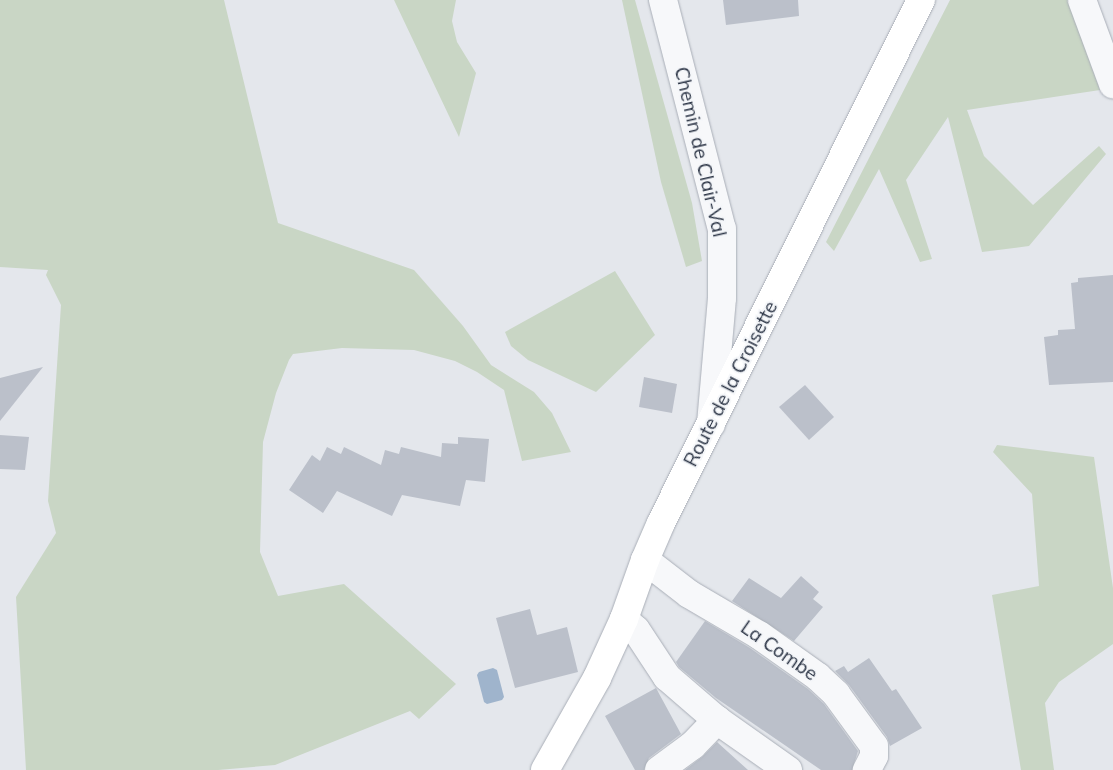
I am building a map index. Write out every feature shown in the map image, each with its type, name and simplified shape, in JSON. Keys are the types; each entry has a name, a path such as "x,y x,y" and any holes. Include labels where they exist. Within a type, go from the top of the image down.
{"street":[{"name":"Chemin de Clair-Val","path":"663,0 722,229 722,298 711,425"},
{"name":"Route de la Croisette","path":"545,770 597,678 624,618 645,560 921,0"},
{"path":"1082,0 1113,84"},
{"name":"La Combe","path":"645,560 690,594 759,635 818,677 836,694 874,746 874,756 867,770"},
{"path":"624,618 636,630 667,677 717,720 788,770"},
{"path":"659,770 693,745 717,720"}],"green space":[{"path":"0,0 224,0 278,223 414,270 463,326 491,365 534,392 552,413 571,452 522,461 504,390 477,372 455,361 414,350 342,348 293,354 289,360 276,393 263,442 260,552 278,596 344,584 456,684 419,719 410,711 275,765 218,770 26,770 16,597 56,533 48,501 61,305 46,275 48,270 0,267"},
{"path":"394,0 456,0 452,21 457,42 476,73 459,137"},
{"path":"622,0 635,0 692,203 702,261 686,267 661,182"},
{"path":"950,0 1068,0 1100,90 967,110 984,156 1033,205 1099,146 1106,154 1029,246 982,252 948,117 906,180 932,259 920,262 879,169 834,251 826,242"},
{"path":"615,271 655,335 596,392 528,360 511,346 505,332"},
{"path":"997,445 1094,457 1113,588 1113,644 1059,682 1045,703 1054,770 1021,770 992,595 1039,586 1032,494 993,452"}],"water":[{"path":"493,668 497,670 504,697 502,700 487,704 484,702 477,675 479,672"}],"building":[{"path":"723,0 798,0 799,16 726,25"},
{"path":"1113,275 1113,382 1049,385 1044,337 1058,335 1058,330 1075,329 1071,283 1078,282 1078,278"},
{"path":"43,367 0,421 0,378"},
{"path":"644,377 677,384 672,413 639,407"},
{"path":"805,385 834,417 809,440 779,407"},
{"path":"0,435 29,437 25,470 0,469"},
{"path":"458,437 489,439 485,482 466,480 460,506 402,495 392,516 337,491 323,513 289,490 312,455 320,461 327,447 341,454 344,447 381,465 385,450 399,454 401,447 441,457 442,443 458,444"},
{"path":"801,576 819,592 813,599 823,607 794,641 732,601 749,578 781,598"},
{"path":"530,609 537,635 567,627 578,672 515,688 496,618"},
{"path":"705,621 750,648 808,689 824,704 858,751 852,770 821,770 716,698 679,667 676,662"},
{"path":"869,658 892,691 896,689 922,728 890,746 887,737 849,685 835,671 844,666 848,672"},
{"path":"656,688 681,734 649,758 644,770 635,770 605,716"},
{"path":"717,742 748,770 685,770 702,757"}]}
